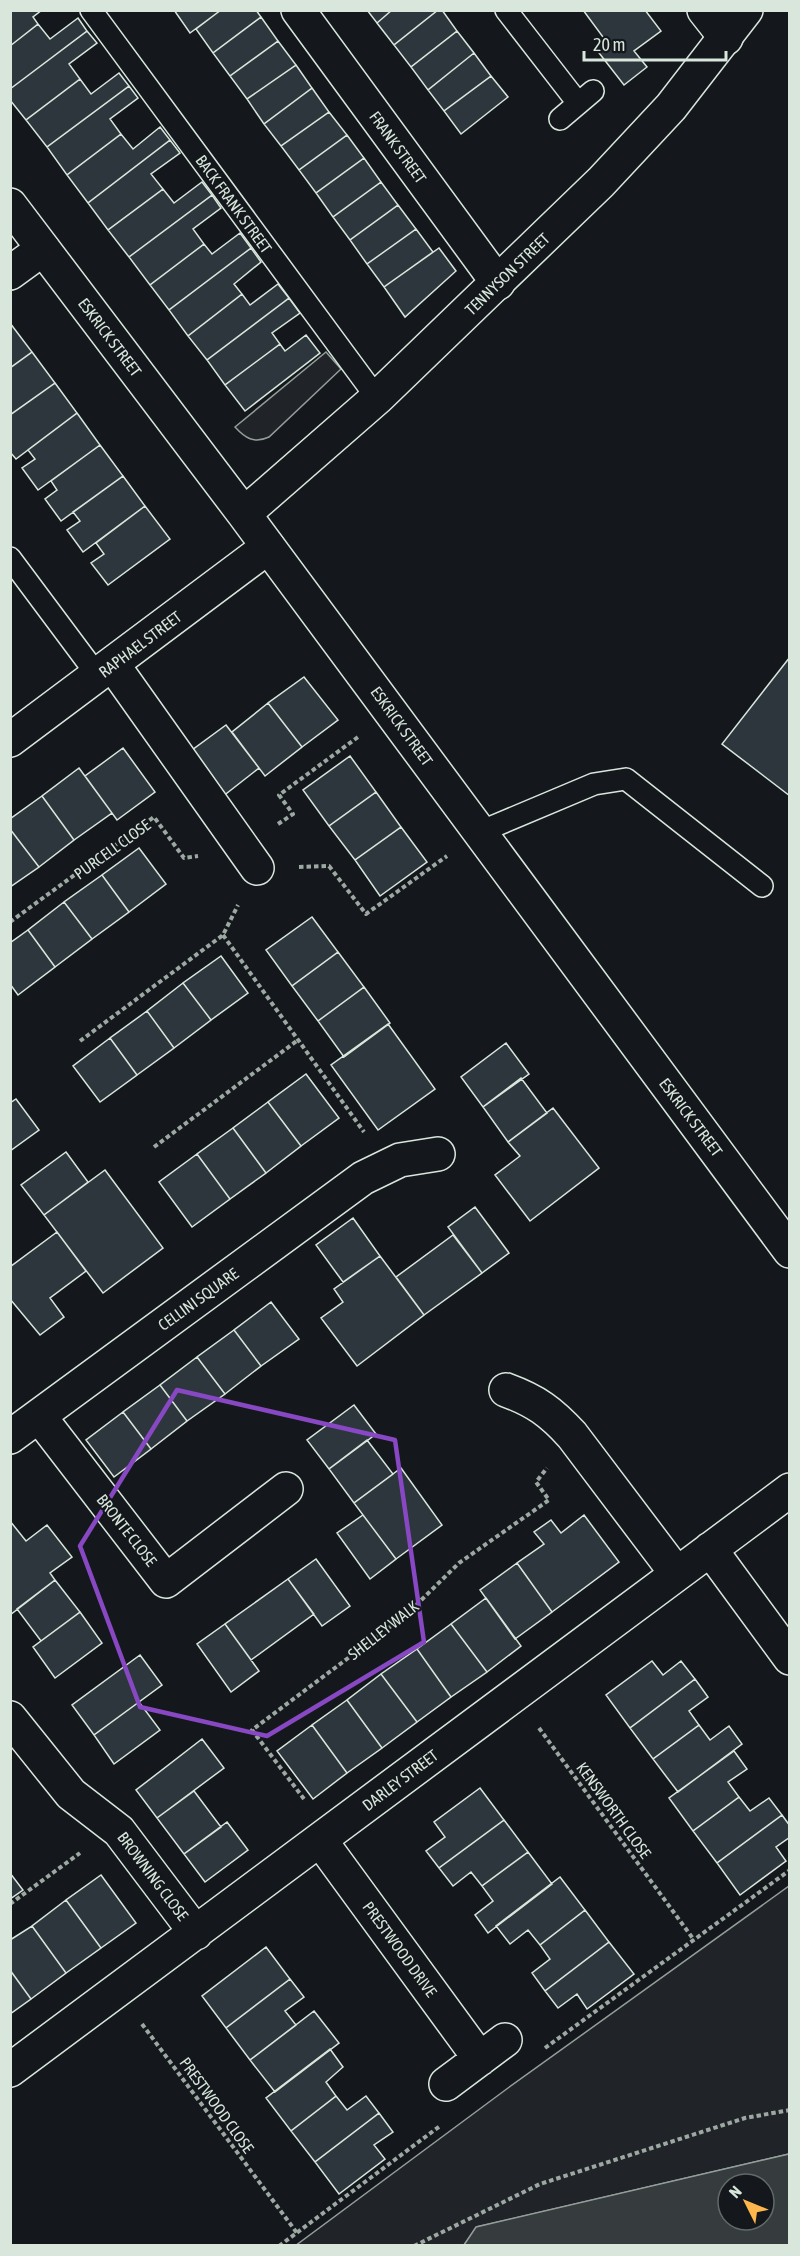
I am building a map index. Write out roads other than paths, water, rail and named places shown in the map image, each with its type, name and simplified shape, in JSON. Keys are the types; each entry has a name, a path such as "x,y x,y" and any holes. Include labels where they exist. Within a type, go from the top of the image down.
{"street":[{"name":"FRANK STREET","path":"298,10 498,283"},
{"path":"704,10 726,38"},
{"name":"TENNYSON STREET","path":"244,514 377,398 623,160 671,107 746,10"},
{"name":"ESKRICK STREET","path":"10,205 244,514 789,1251"},
{"path":"10,273 43,249"},
{"name":"RAPHAEL STREET","path":"10,740 268,547"},
{"path":"105,670 250,858"},
{"name":"CELLINI SQUARE","path":"10,1437 363,1178 400,1160 438,1154"},
{"path":"506,1390 530,1398 555,1417 572,1435 677,1574"},
{"name":"BRONTE CLOSE","path":"39,1416 166,1581 286,1489"},
{"name":"DARLEY STREET","path":"10,2070 789,1490"},
{"path":"710,1549 789,1658"},
{"name":"BROWNING CLOSE","path":"10,1718 71,1794 115,1827 196,1933"},
{"name":"PRESTWOOD DRIVE","path":"325,1836 492,2049 446,2084"}],"lane":[{"name":"BACK FRANK STREET","path":"91,10 377,398"},
{"path":"506,10 586,97 560,119"},
{"path":"10,558 105,670"},
{"path":"480,832 594,784 626,779 762,886"}]}
